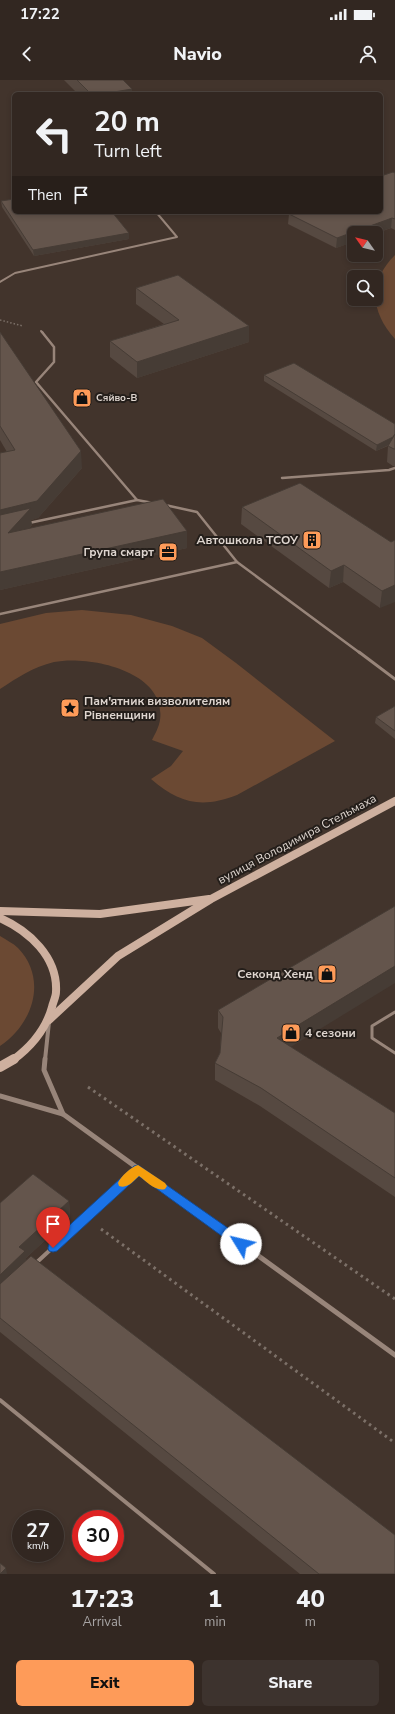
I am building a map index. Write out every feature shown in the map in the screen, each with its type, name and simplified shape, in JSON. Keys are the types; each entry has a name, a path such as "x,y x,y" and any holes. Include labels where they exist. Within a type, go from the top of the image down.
{"main road":[{"name":"вулиця Володимира Стельмаха","path":"49,1020 118,956 211,899 395,801"},
{"name":"вулиця Володимира Стельмаха","path":"0,911 100,914 211,899"},
{"path":"0,918 11,922 36,940 51,964 56,992 49,1020 34,1042 13,1060 0,1068"}],"street":[{"path":"49,1020 44,1070 63,1114"},
{"path":"0,1096 63,1114 395,1355"}],"lane":[{"path":"0,282 15,273 177,237 158,214"},
{"path":"41,331 54,346 54,362 36,382 137,500"},
{"path":"282,478 389,470 395,468"},
{"path":"23,524 137,500 197,512 237,562 395,679"},
{"path":"0,614 237,562"},
{"path":"395,1012 372,1026 372,1038 395,1053"},
{"path":"34,1265 138,1169"},
{"path":"0,1400 214,1574"}],"path":[{"path":"0,320 41,331"},
{"path":"88,1087 395,1299"},
{"path":"85,1218 395,1443"}],"shaded area":[{"path":"395,255 395,339 381,318 377,307 383,306 383,270"},
{"path":"82,610 131,615 172,626 202,638 335,741 237,795 212,802 201,802 191,801 171,794 151,779 171,766 183,751 152,740 160,720 159,703 151,689 139,678 123,670 105,664 69,660 54,662 39,667 0,689 0,624 46,613"},
{"path":"0,936 16,946 27,960 32,973 34,987 33,1000 21,1026 0,1046"}],"building":[{"path":"77,80 123,80 132,89 114,92 89,92"},
{"path":"393,172 395,173 395,219 392,218 370,226 347,226 347,234 337,238 289,214 383,214 383,175"},
{"path":"12,199 12,214 114,214 129,233 33,250 1,201"},
{"path":"178,275 249,326 137,362 110,341 179,320 136,288"},
{"path":"0,332 81,451 37,501 0,510 0,453 15,450 0,426"},
{"path":"294,363 395,424 395,434 393,437 377,445 264,375"},
{"path":"395,434 395,449 394,449 388,446"},
{"name":"Автошкола ТСОУ","path":"300,483 391,542 395,540 395,585 382,591 344,565 331,571 242,507"},
{"path":"163,499 187,531 0,572 0,515 31,508 8,533"},
{"path":"395,706 395,731 376,717"},
{"path":"395,906 395,966 277,1038 395,1113 395,1178 261,1088 215,1063 220,1053 223,1017 218,1010"},
{"path":"33,1174 69,1201 19,1247 25,1251 0,1275 0,1203"},
{"path":"31,1256 395,1535 395,1574 319,1574 0,1318 0,1284"},
{"path":"0,1563 6,1568 0,1574"}],"slow traffic":[{"path":"123,1183 138,1169 161,1186"}],"place":[{"name":"Сяйво-В","path":"82,398"},
{"name":"Автошкола ТСОУ","path":"312,540"},
{"name":"Група смарт","path":"168,552"},
{"name":"Пам'ятник визволителям Рівненщини","path":"70,708"},
{"name":"Секонд Хенд","path":"327,974"},
{"name":"4 сезони","path":"291,1033"}],"route":[{"path":"53,1248 138,1169 241,1244"}]}
